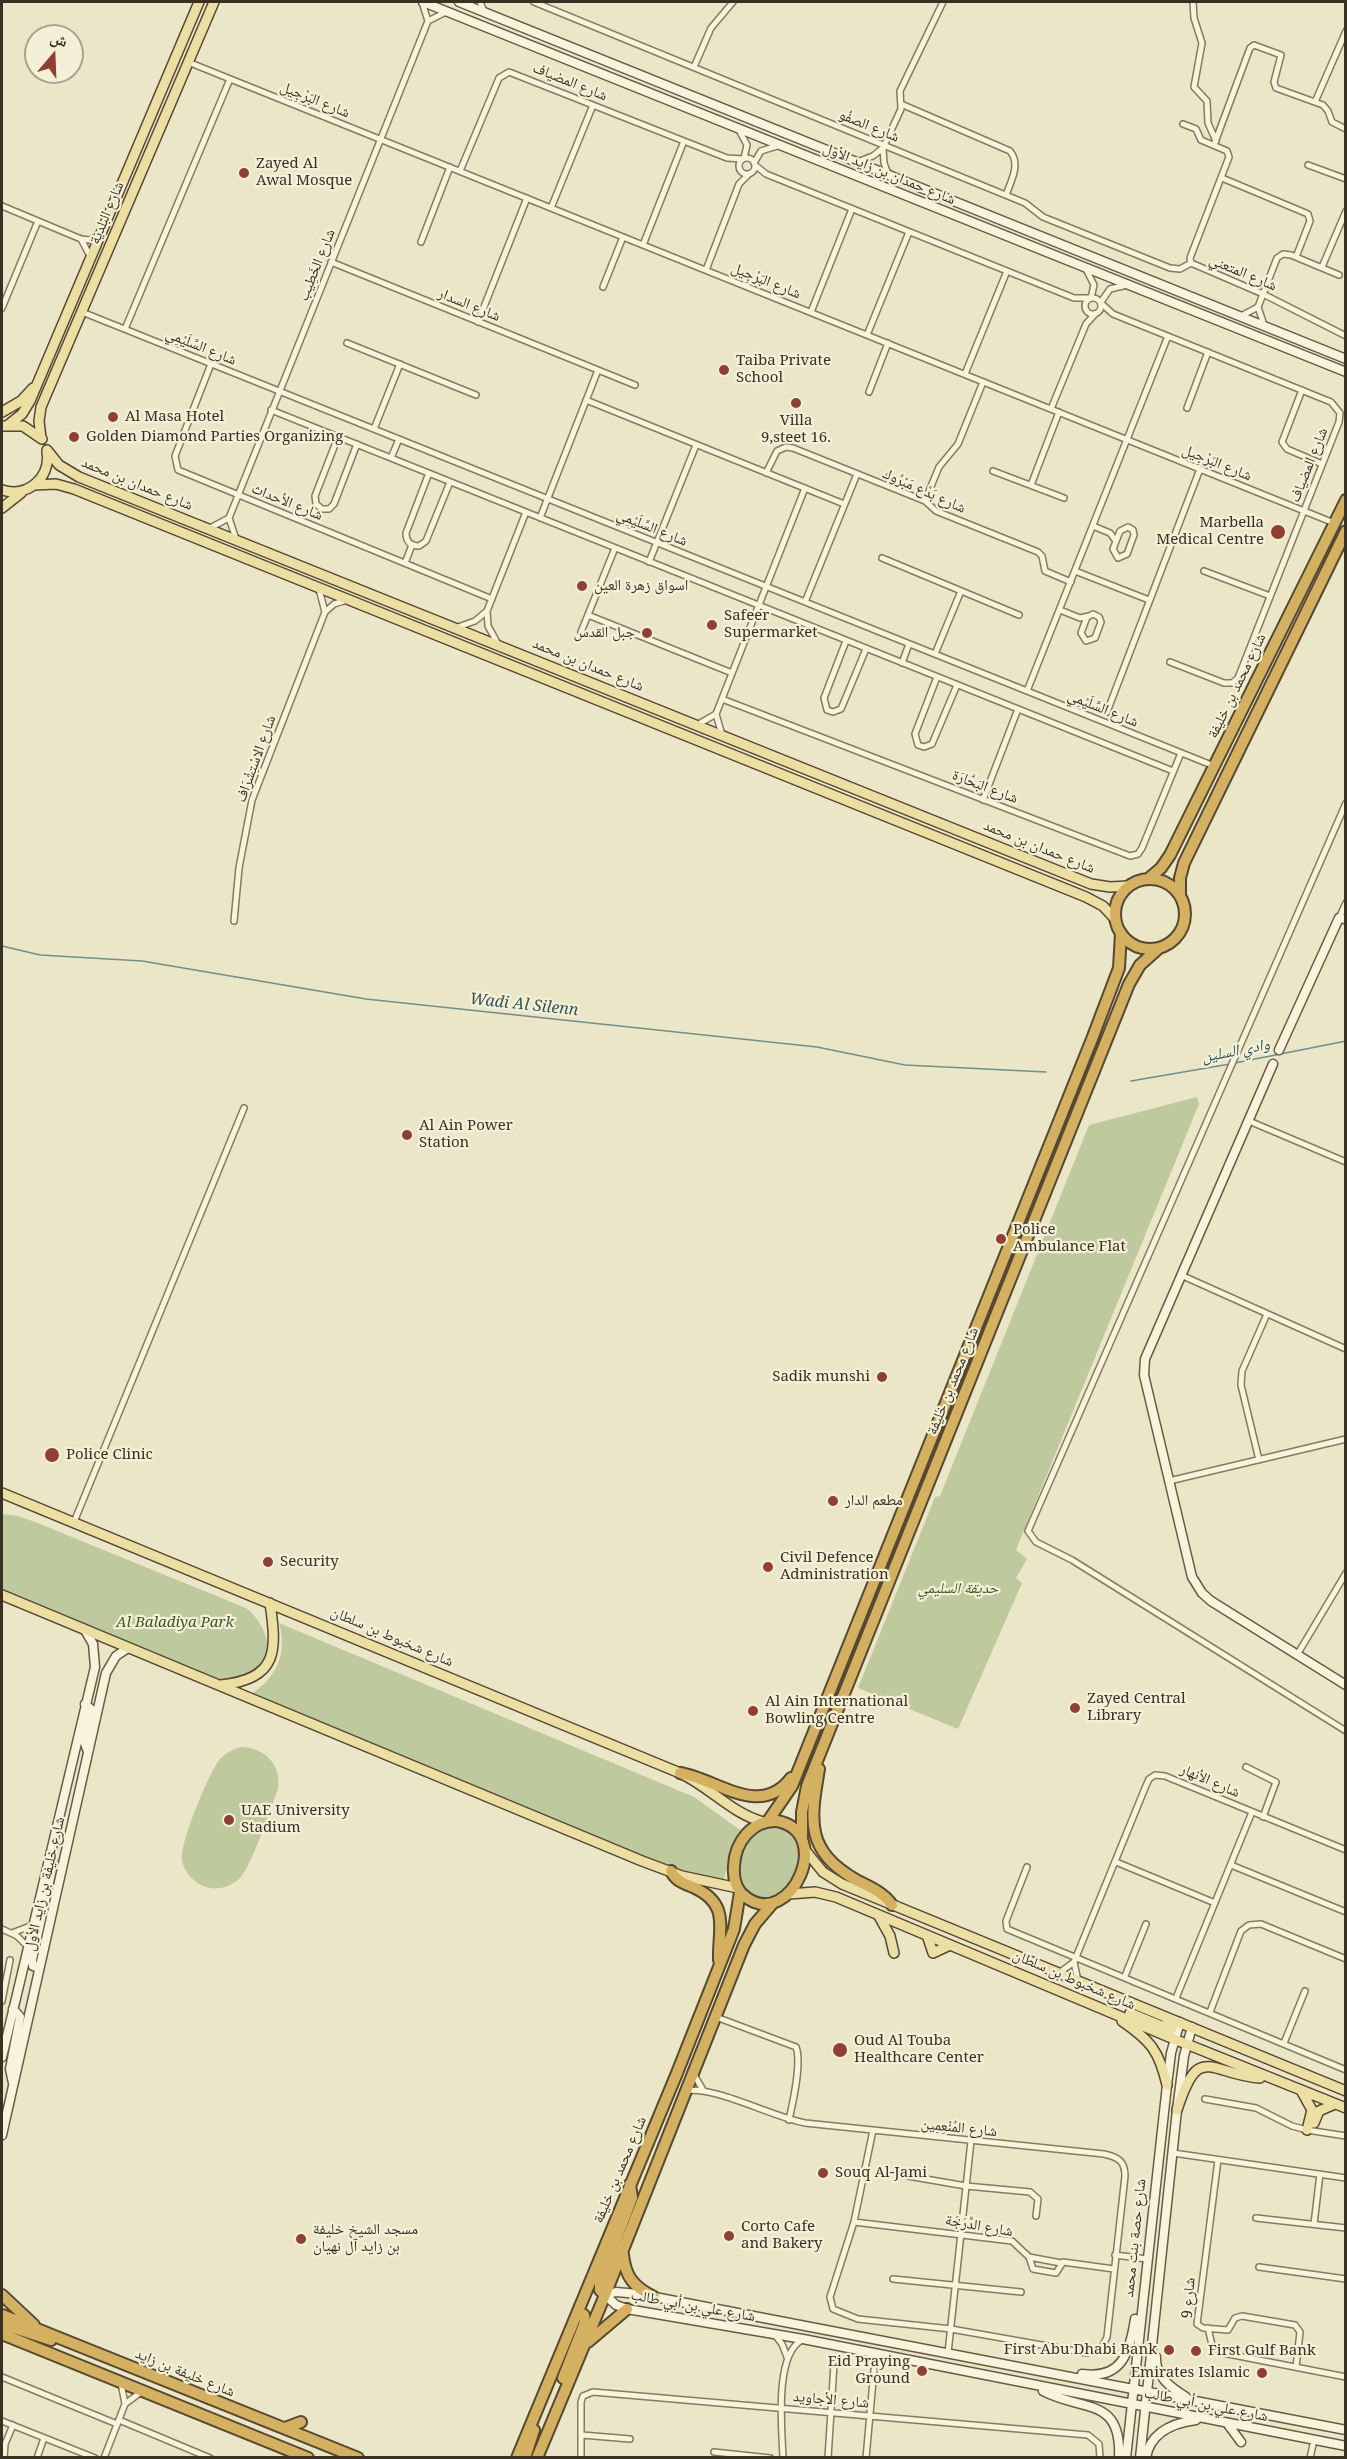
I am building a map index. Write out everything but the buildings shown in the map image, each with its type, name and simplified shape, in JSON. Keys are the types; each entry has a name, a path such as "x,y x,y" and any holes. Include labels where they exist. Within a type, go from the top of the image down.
{"highway":[{"name":"شارع محمد بن خليفة","path":"1148,879 1170,855 1346,500"},
{"name":"شارع محمد بن خليفة","path":"1180,895 1180,878 1184,863 1346,531"},
{"path":"1148,879 1163,881 1180,895 1185,908 1185,923 1173,941 1160,948 1138,947 1120,933 1115,919 1116,905 1128,886 1148,879"},
{"name":"شارع محمد بن خليفة","path":"766,1821 788,1793 800,1766 1096,1028 1119,968 1120,933"},
{"name":"شارع محمد بن خليفة","path":"802,1838 805,1795 821,1752 1129,984 1140,965 1160,948"},
{"path":"821,1752 812,1812 816,1840 838,1868 884,1896 892,1905"},
{"path":"680,1773 703,1778 741,1796 759,1797 781,1789 800,1766"},
{"path":"766,1821 789,1825 802,1838 806,1850 801,1874 789,1894 772,1904 757,1903 739,1890 734,1873 738,1849 752,1828 766,1821"},
{"path":"670,1871 679,1881 705,1894 716,1906 722,1927 720,1965"},
{"name":"شارع محمد بن خليفة","path":"517,2457 720,1965 736,1920 739,1890"},
{"name":"شارع محمد بن خليفة","path":"537,2457 744,1945 755,1924 772,1904"},
{"path":"563,2396 564,2374 585,2322 584,2315 579,2308 592,2298 604,2295 600,2284 632,2198 630,2183"},
{"path":"622,2251 624,2269 630,2281 654,2297"},
{"path":"2,2295 41,2331"},
{"path":"582,2350 603,2327 627,2309"},
{"name":"شارع خليفة بن زايد","path":"2,2315 358,2457"},
{"path":"2,2324 43,2339 63,2340"},
{"path":"3,2335 308,2457"},
{"path":"525,2457 534,2430 535,2414"},
{"path":"285,2428 301,2422"}],"main road":[{"name":"شارع البلدية","path":"5,425 26,408 39,381 199,2"},
{"name":"شارع البلدية","path":"41,438 39,421 41,407 214,2"},
{"name":"شارع حمدان بن زايد الأول","path":"423,2 1346,372"},
{"name":"شارع حمدان بن زايد الأول","path":"459,2 1346,358"},
{"path":"2,412 21,401 39,381"},
{"path":"5,425 30,428 41,438"},
{"name":"شارع حمدان بن محمد","path":"41,438 59,465 72,474 1091,884 1110,888 1128,886"},
{"path":"2,508 34,485 44,473 47,450"},
{"name":"شارع حمدان بن محمد","path":"34,485 56,484 74,489 1086,897 1103,906 1115,919"},
{"path":"2,490 24,491"},
{"path":"1279,1050 1342,918"},
{"path":"1273,1064 1144,1367 1167,1482 1196,1585 1211,1601 1346,1685"},
{"name":"شارع شخبوط بن سلطان","path":"2,1493 680,1773 704,1786 737,1812 766,1821"},
{"path":"2,1501 17,1499"},
{"path":"2,1595 670,1871 739,1890"},
{"path":"219,1685 251,1678 269,1660 275,1641 270,1603"},
{"name":"شارع خليفة بن زايد الأول","path":"2,2057 95,1656 91,1639 85,1630"},
{"name":"شارع خليفة بن زايد الأول","path":"2,2135 108,1668 116,1656 128,1648"},
{"path":"85,1704 91,1709 84,1741 88,1753"},
{"name":"شارع شخبوط بن سلطان","path":"806,1850 823,1872 832,1879 1346,2091"},
{"path":"39,1968 33,1966 32,1960 52,1869 50,1851"},
{"name":"شارع شخبوط بن سلطان","path":"789,1894 815,1892 827,1894 1068,1993 1174,2040 1346,2108"},
{"path":"879,1916 890,1936 894,1953"},
{"path":"927,1935 933,1953 951,1944"},
{"path":"13,2083 10,2069 20,2017 14,2005 35,1984"},
{"path":"1068,1993 1090,1997 1171,2030 1173,2026 1165,2016"},
{"path":"1103,2008 1150,2043 1160,2059 1167,2085"},
{"name":"شارع حصة بنت محمد","path":"1126,2457 1167,2085 1174,2040 1180,2022"},
{"name":"شارع حصة بنت محمد","path":"1140,2457 1149,2393 1177,2110 1187,2044 1192,2027"},
{"path":"1177,2110 1189,2077 1203,2068 1219,2067 1249,2076 1269,2078"},
{"path":"1301,2090 1312,2110 1310,2131"},
{"path":"1310,2131 1319,2111 1335,2104"},
{"name":"شارع علي بن أبي طالب","path":"604,2295 616,2292 654,2297 1346,2430"},
{"name":"شارع علي بن أبي طالب","path":"604,2295 613,2303 627,2309 803,2339 1035,2387 1346,2446"},
{"path":"1041,2371 1057,2370 1098,2375 1116,2367 1128,2352 1137,2311 1142,2302"},
{"path":"1156,2321 1158,2333 1156,2362 1166,2382 1187,2397 1242,2410"},
{"path":"1035,2387 1052,2396 1090,2405 1107,2414 1113,2421 1120,2438 1119,2457"},
{"path":"1146,2457 1151,2442 1163,2430 1180,2422 1203,2419"},
{"path":"1227,2422 1241,2442"}],"street":[{"path":"423,2 428,21 448,11"},
{"path":"480,2 484,11"},
{"name":"شارع الصفُو","path":"534,2 1006,195 1029,205 1043,217 1170,268 1180,269 1191,263"},
{"path":"694,67 711,27 733,2"},
{"path":"889,174 883,161 884,147 901,104 902,89 943,2"},
{"path":"1193,2 1194,18 1202,40 1194,87 1207,101 1208,123 1215,143"},
{"name":"شارع الخَطِيب","path":"229,518 428,21"},
{"path":"1315,102 1346,31"},
{"path":"1215,143 1252,46 1281,55 1274,82 1276,88 1327,108 1332,122 1346,129"},
{"name":"شارع البَرْجِيل","path":"188,62 1334,523"},
{"name":"شارع المضياف","path":"460,171 497,82 505,73 514,73 727,158 743,159"},
{"path":"125,329 230,79"},
{"path":"901,104 1010,151 1016,163 1006,195"},
{"path":"550,208 592,105"},
{"name":"شارع المتعني","path":"1183,124 1196,129 1201,140 1215,143 1229,154 1222,178 1191,256 1191,263 1263,294 1346,336"},
{"path":"738,128 747,145 743,159 739,163 740,184"},
{"path":"643,245 684,141"},
{"path":"706,270 740,184 749,174 760,151 781,145"},
{"path":"857,162 873,156 884,147"},
{"name":"شارع المضياف","path":"727,158 739,170 749,174"},
{"path":"743,159 755,164 766,174 1074,298 1086,309 1096,314"},
{"path":"1308,165 1346,179"},
{"path":"421,242 450,167"},
{"path":"749,174 766,174"},
{"path":"1222,178 1308,214 1310,221 1296,257"},
{"path":"478,321 527,198"},
{"path":"2,206 81,239 90,240 101,233"},
{"path":"811,312 852,209"},
{"path":"1322,267 1342,227 1346,211"},
{"path":"2,308 38,221"},
{"path":"867,335 909,232"},
{"path":"603,287 623,237"},
{"path":"81,239 91,258"},
{"path":"1239,316 1251,312 1257,306 1277,258 1283,254 1339,275"},
{"name":"شارع السدار","path":"331,262 635,385"},
{"path":"1051,409 1086,324 1086,303 1094,285 1085,268"},
{"path":"965,374 1007,271"},
{"path":"1086,324 1096,314 1110,289 1128,285"},
{"path":"1074,298 1090,298 1101,303"},
{"name":"شارع المضياف","path":"1101,303 1113,314 1335,404 1341,413 1235,681 1224,683 1170,662"},
{"path":"1257,306 1265,326"},
{"name":"شارع السِّلَيْمِي","path":"82,312 1214,766"},
{"name":"شارع المضياف","path":"1096,314 1113,314"},
{"path":"1028,692 1168,336"},
{"path":"347,343 476,395"},
{"path":"869,392 888,344"},
{"path":"1187,408 1208,352"},
{"name":"شارع الأحداث","path":"211,364 175,463 181,472 492,599"},
{"path":"374,429 400,364"},
{"path":"540,518 598,370"},
{"path":"925,501 936,472 958,444 983,382"},
{"path":"1302,390 1282,436 1282,442 1287,449 1322,464"},
{"path":"586,400 844,504"},
{"path":"272,410 1173,771"},
{"path":"1031,485 1059,412"},
{"path":"338,437 315,496 316,504 322,509 329,509 334,504 357,444"},
{"path":"391,458 399,439"},
{"path":"649,562 696,445"},
{"name":"شارع بَدْع مَبْرُوك","path":"766,473 775,453 786,447 925,501 936,511 1038,552 1042,556 1045,571 1071,582"},
{"path":"1107,712 1200,469"},
{"path":"993,471 1064,498"},
{"path":"429,473 406,533 412,545 419,546 426,541 450,482"},
{"path":"805,602 857,474"},
{"path":"722,735 717,725 716,714 805,488"},
{"path":"500,646 488,626 487,611 526,512"},
{"path":"208,529 222,524 229,518 238,541"},
{"path":"1093,526 1110,532 1128,527 1134,532 1127,554 1121,558 1113,553 1120,531"},
{"path":"1110,532 1116,541"},
{"path":"405,563 412,545"},
{"path":"581,632 615,548"},
{"path":"882,558 1019,615"},
{"path":"1076,571 1149,600"},
{"path":"1204,571 1270,596"},
{"path":"320,589 325,612 334,604 347,600"},
{"path":"935,654 961,591"},
{"path":"1060,610 1080,618 1089,616 1096,615 1101,622 1093,641 1086,641 1082,637 1084,625 1089,616"},
{"path":"454,627 469,625 487,611"},
{"name":"شارع الاسْتِشْرَاف","path":"234,921 239,868 252,800 325,612"},
{"path":"588,615 732,673"},
{"path":"1080,618 1084,625"},
{"path":"846,640 824,698 827,710 833,712 841,708 866,649"},
{"path":"902,663 909,644"},
{"path":"937,677 915,734 918,745 924,747 932,744 957,685"},
{"name":"شارع البَحَّارَة","path":"722,699 1126,855 1134,855 1142,848 1181,753"},
{"path":"983,800 1018,709"},
{"path":"696,725 716,714"},
{"path":"1346,803 1235,1053 1062,1456 1031,1522 1029,1535 1036,1542 1072,1560 1346,1731"},
{"path":"1342,918 1346,903"},
{"path":"1273,1064 1279,1050"},
{"path":"74,1522 244,1108"},
{"path":"1249,1121 1346,1162"},
{"path":"1183,1276 1346,1349"},
{"path":"1259,1460 1242,1371 1267,1314"},
{"path":"1167,1482 1346,1439"},
{"path":"1297,1655 1346,1573"},
{"path":"1246,1767 1272,1777 1276,1782 1263,1816"},
{"name":"شارع الأنهار","path":"1075,1960 1145,1788 1149,1779 1155,1774 1165,1776 1346,1850"},
{"path":"1176,1998 1252,1812"},
{"path":"1116,1862 1215,1903"},
{"path":"1231,1864 1346,1912"},
{"path":"1027,1867 1005,1927 1075,1960 1125,1976 1346,2070"},
{"path":"1125,1976 1146,1924"},
{"path":"1210,2012 1240,1931 1249,1925 1261,1924 1346,1959"},
{"path":"12,1933 33,1925"},
{"path":"2,1929 12,1933 28,1947"},
{"path":"2,2001 10,1960"},
{"path":"1059,1973 1075,1960"},
{"path":"1075,1960 1078,1981"},
{"path":"1284,2043 1305,1990"},
{"path":"715,2016 796,2046 798,2052 795,2086 789,2120"},
{"path":"693,2071 703,2090"},
{"name":"شارع المُنْعِمِين","path":"685,2091 703,2090 789,2120 1104,2154 1119,2159 1124,2166 1125,2176 1107,2337 1104,2346 1098,2352 1087,2353 951,2328 858,2319 837,2312 831,2306 830,2298 854,2222"},
{"path":"1204,2099 1256,2108 1286,2124 1310,2131 1346,2136"},
{"path":"854,2222 873,2130"},
{"path":"948,2353 971,2141"},
{"path":"1173,2153 1346,2178"},
{"name":"شارع 9","path":"1218,2160 1196,2316 1198,2326 1228,2330 1235,2318 1242,2316 1295,2325 1300,2332 1296,2367"},
{"path":"1314,2224 1320,2174"},
{"path":"908,2176 966,2186 1030,2192 1038,2199 1036,2216"},
{"path":"1256,2218 1346,2228"},
{"name":"شارع الدَّرَجَة","path":"854,2222 1012,2241 1029,2258 1033,2270 1056,2273 1061,2263 1114,2270"},
{"path":"1115,2255 1147,2259"},
{"path":"1029,2258 1061,2263"},
{"path":"1259,2267 1346,2279"},
{"path":"893,2279 1021,2292"},
{"path":"1208,2328 1212,2345 1223,2353 1346,2377"},
{"path":"773,2334 782,2344 787,2357"},
{"path":"783,2457 782,2408 787,2357 793,2346 803,2339"},
{"path":"828,2457 834,2364"},
{"path":"866,2457 874,2370"},
{"path":"2,2377 210,2457"},
{"path":"121,2383 125,2404"},
{"path":"104,2457 125,2404 142,2391"},
{"name":"شارع الأجاويد","path":"581,2457 581,2402 583,2396 590,2392 1088,2435 1099,2444 1100,2457"},
{"path":"2,2421 95,2457"},
{"path":"4,2457 5,2444 13,2425"},
{"path":"582,2435 630,2439"},
{"path":"37,2457 44,2438"},
{"path":"1310,2457 1314,2440"},
{"path":"714,2452 770,2457"}],"green space":[{"name":"حديقة السليمي","path":"1197,1097 1199,1104 1016,1550 1027,1559 1016,1578 1022,1583 958,1729 858,1688 935,1497 940,1496 1089,1125"},
{"name":"Al Baladiya Park","path":"2,1514 18,1516 35,1522 246,1608 259,1622 267,1640 268,1649 262,1667 252,1676 228,1684 2,1594"},
{"path":"279,1623 694,1797 743,1832 729,1858 723,1884 690,1877 250,1695 267,1681 278,1664 282,1645"},
{"name":"UAE University Stadium","path":"240,1747 257,1750 270,1759 277,1772 278,1789 256,1849 240,1878 220,1888 202,1886 194,1881 183,1865 182,1853 185,1840 215,1766 225,1755"},
{"path":"770,1824 787,1829 795,1836 800,1851 800,1860 795,1877 786,1891 765,1901 744,1891 739,1860 751,1836"}],"waterway":[{"name":"Wadi Al Silenn","path":"2,946 40,955 142,961 366,999 817,1047 905,1065 1046,1072"},
{"name":"وادي السلين","path":"1235,1063 1346,1041"},
{"name":"وادي السلين","path":"1131,1081 1230,1064"}],"place":[{"name":"Zayed Al Awal Mosque","path":"244,173"},
{"name":"Taiba Private School","path":"724,370"},
{"name":"Villa 9,steet 16.","path":"796,403"},
{"name":"Al Masa Hotel","path":"113,417"},
{"name":"Golden Diamond Parties Organizing","path":"74,437"},
{"name":"Marbella Medical Centre","path":"1278,532"},
{"name":"اسواق زهرة العين","path":"582,586"},
{"name":"Safeer Supermarket","path":"712,625"},
{"name":"جبل القدس","path":"647,633"},
{"name":"Al Ain Power Station","path":"407,1135"},
{"name":"Police Ambulance Flat","path":"1001,1239"},
{"name":"Sadik munshi","path":"882,1377"},
{"name":"Police Clinic","path":"52,1455"},
{"name":"مطعم الدار","path":"833,1501"},
{"name":"Security","path":"268,1562"},
{"name":"Civil Defence Administration","path":"768,1567"},
{"name":"Zayed Central Library","path":"1075,1708"},
{"name":"Al Ain International Bowling Centre","path":"753,1711"},
{"name":"UAE University Stadium","path":"229,1820"},
{"name":"Oud Al Touba Healthcare Center","path":"840,2050"},
{"name":"Souq Al-Jami","path":"823,2173"},
{"name":"Corto Cafe and Bakery","path":"729,2236"},
{"name":"مسجد الشيخ خليفة بن زايد آل نهيان","path":"301,2239"},
{"name":"First Abu Dhabi Bank","path":"1169,2350"},
{"name":"First Gulf Bank","path":"1196,2351"},
{"name":"Eid Praying Ground","path":"922,2371"},
{"name":"Emirates Islamic","path":"1262,2373"}]}
